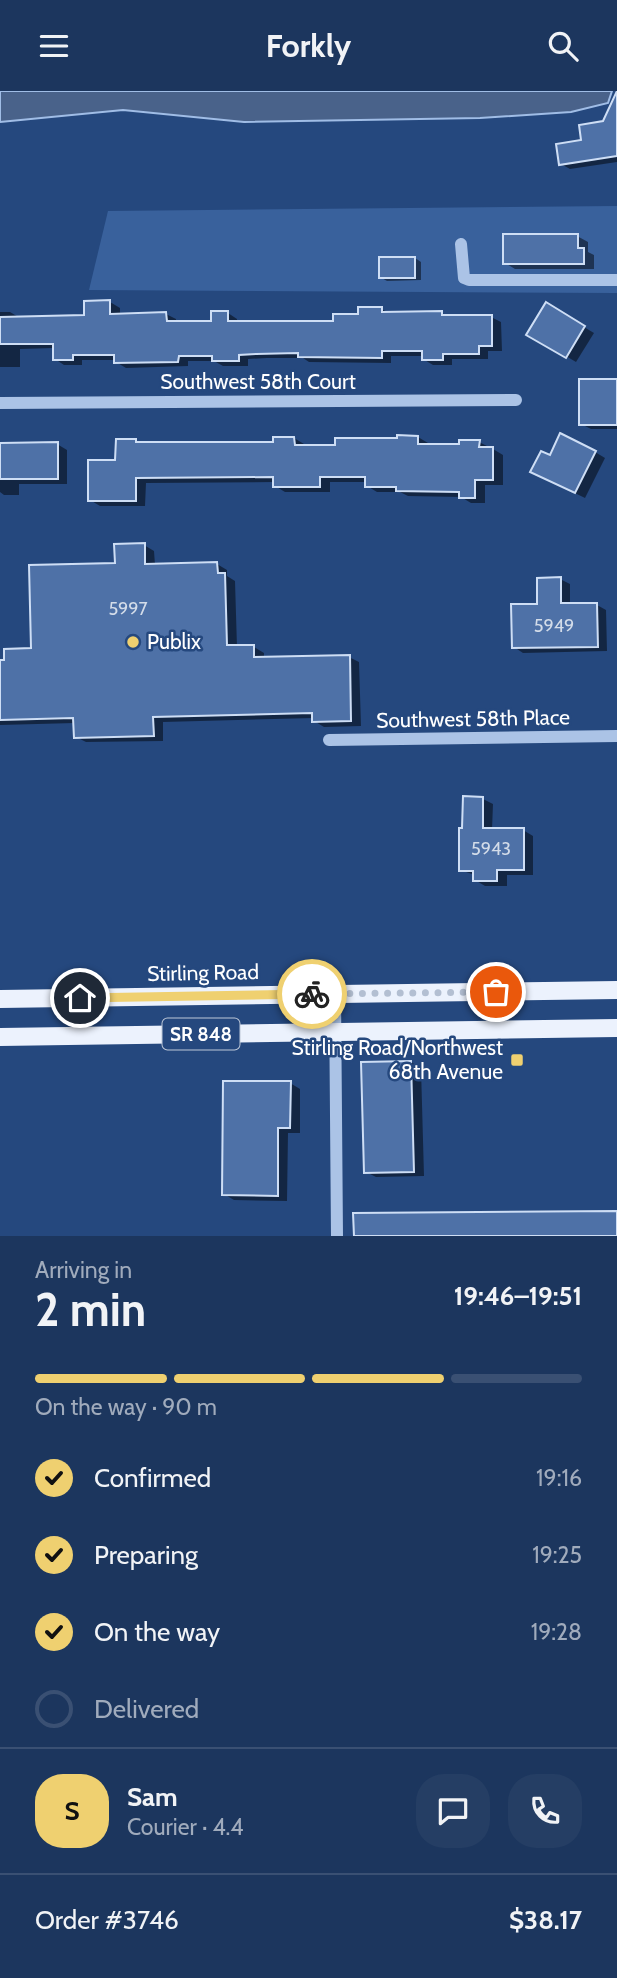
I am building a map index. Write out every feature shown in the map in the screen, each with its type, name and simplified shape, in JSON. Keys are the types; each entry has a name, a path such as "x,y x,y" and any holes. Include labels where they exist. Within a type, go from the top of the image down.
{"main road":[{"name":"Stirling Road","path":"0,999 617,990"},
{"name":"SR 848","path":"0,1037 617,1028"}],"street":[{"path":"461,244 462,273 468,280 617,280"},
{"name":"Southwest 58th Court","path":"0,403 516,400"},
{"name":"Southwest 58th Place","path":"329,740 617,736"},
{"path":"335,994 337,1236"}],"shaded area":[{"path":"0,91 612,91 608,103 571,112 480,118 244,122 123,110 0,122"},
{"path":"617,206 617,293 89,290 108,211"}],"building":[{"path":"617,91 617,156 559,165 556,144 581,140 579,125 603,121"},
{"path":"503,234 578,234 578,248 584,248 584,264 503,264"},
{"path":"379,257 415,257 415,278 379,278"},
{"path":"110,300 110,314 166,312 167,321 211,321 211,311 228,311 228,321 333,321 333,314 358,314 358,307 382,307 382,312 442,311 442,315 492,315 492,346 479,346 479,354 443,354 443,360 422,360 422,351 382,351 382,358 298,357 298,353 239,355 239,361 212,361 212,356 179,356 178,362 114,363 114,355 73,355 73,360 53,360 53,344 0,344 0,317 84,315 84,301"},
{"path":"546,302 585,326 566,358 526,335"},
{"path":"579,379 617,379 617,425 579,425"},
{"path":"560,433 596,451 575,493 530,472 541,451 550,455"},
{"path":"397,435 418,436 418,444 459,444 459,440 480,440 479,447 493,447 493,480 475,480 475,498 459,498 459,492 396,491 396,487 365,487 365,477 320,477 320,487 273,487 273,477 136,478 136,501 88,501 88,460 115,460 116,439 136,439 136,442 273,442 273,437 294,437 295,445 335,445 335,438 397,438"},
{"path":"58,442 58,479 0,479 0,443"},
{"path":"145,543 145,564 217,562 218,573 225,573 227,645 254,645 254,657 350,655 351,721 312,722 312,713 153,717 154,736 74,738 73,718 0,720 0,660 4,660 4,649 31,648 29,565 115,563 114,544"},
{"path":"561,577 561,603 597,603 598,647 512,648 511,604 537,604 537,578"},
{"path":"463,796 483,797 483,828 524,828 524,870 497,870 497,881 473,881 473,871 459,871 459,828 462,828"},
{"path":"411,1061 414,1172 364,1173 361,1062"},
{"path":"223,1081 291,1081 290,1128 278,1128 278,1196 222,1195"},
{"path":"617,1211 617,1236 354,1236 353,1213"}],"way so far":[{"path":"312,994 496,992"}],"place":[{"name":"Publix","path":"133,642"},
{"name":"Stirling Road/Northwest 68th Avenue","path":"517,1060"}],"route":[{"path":"80,998 312,994"}]}
